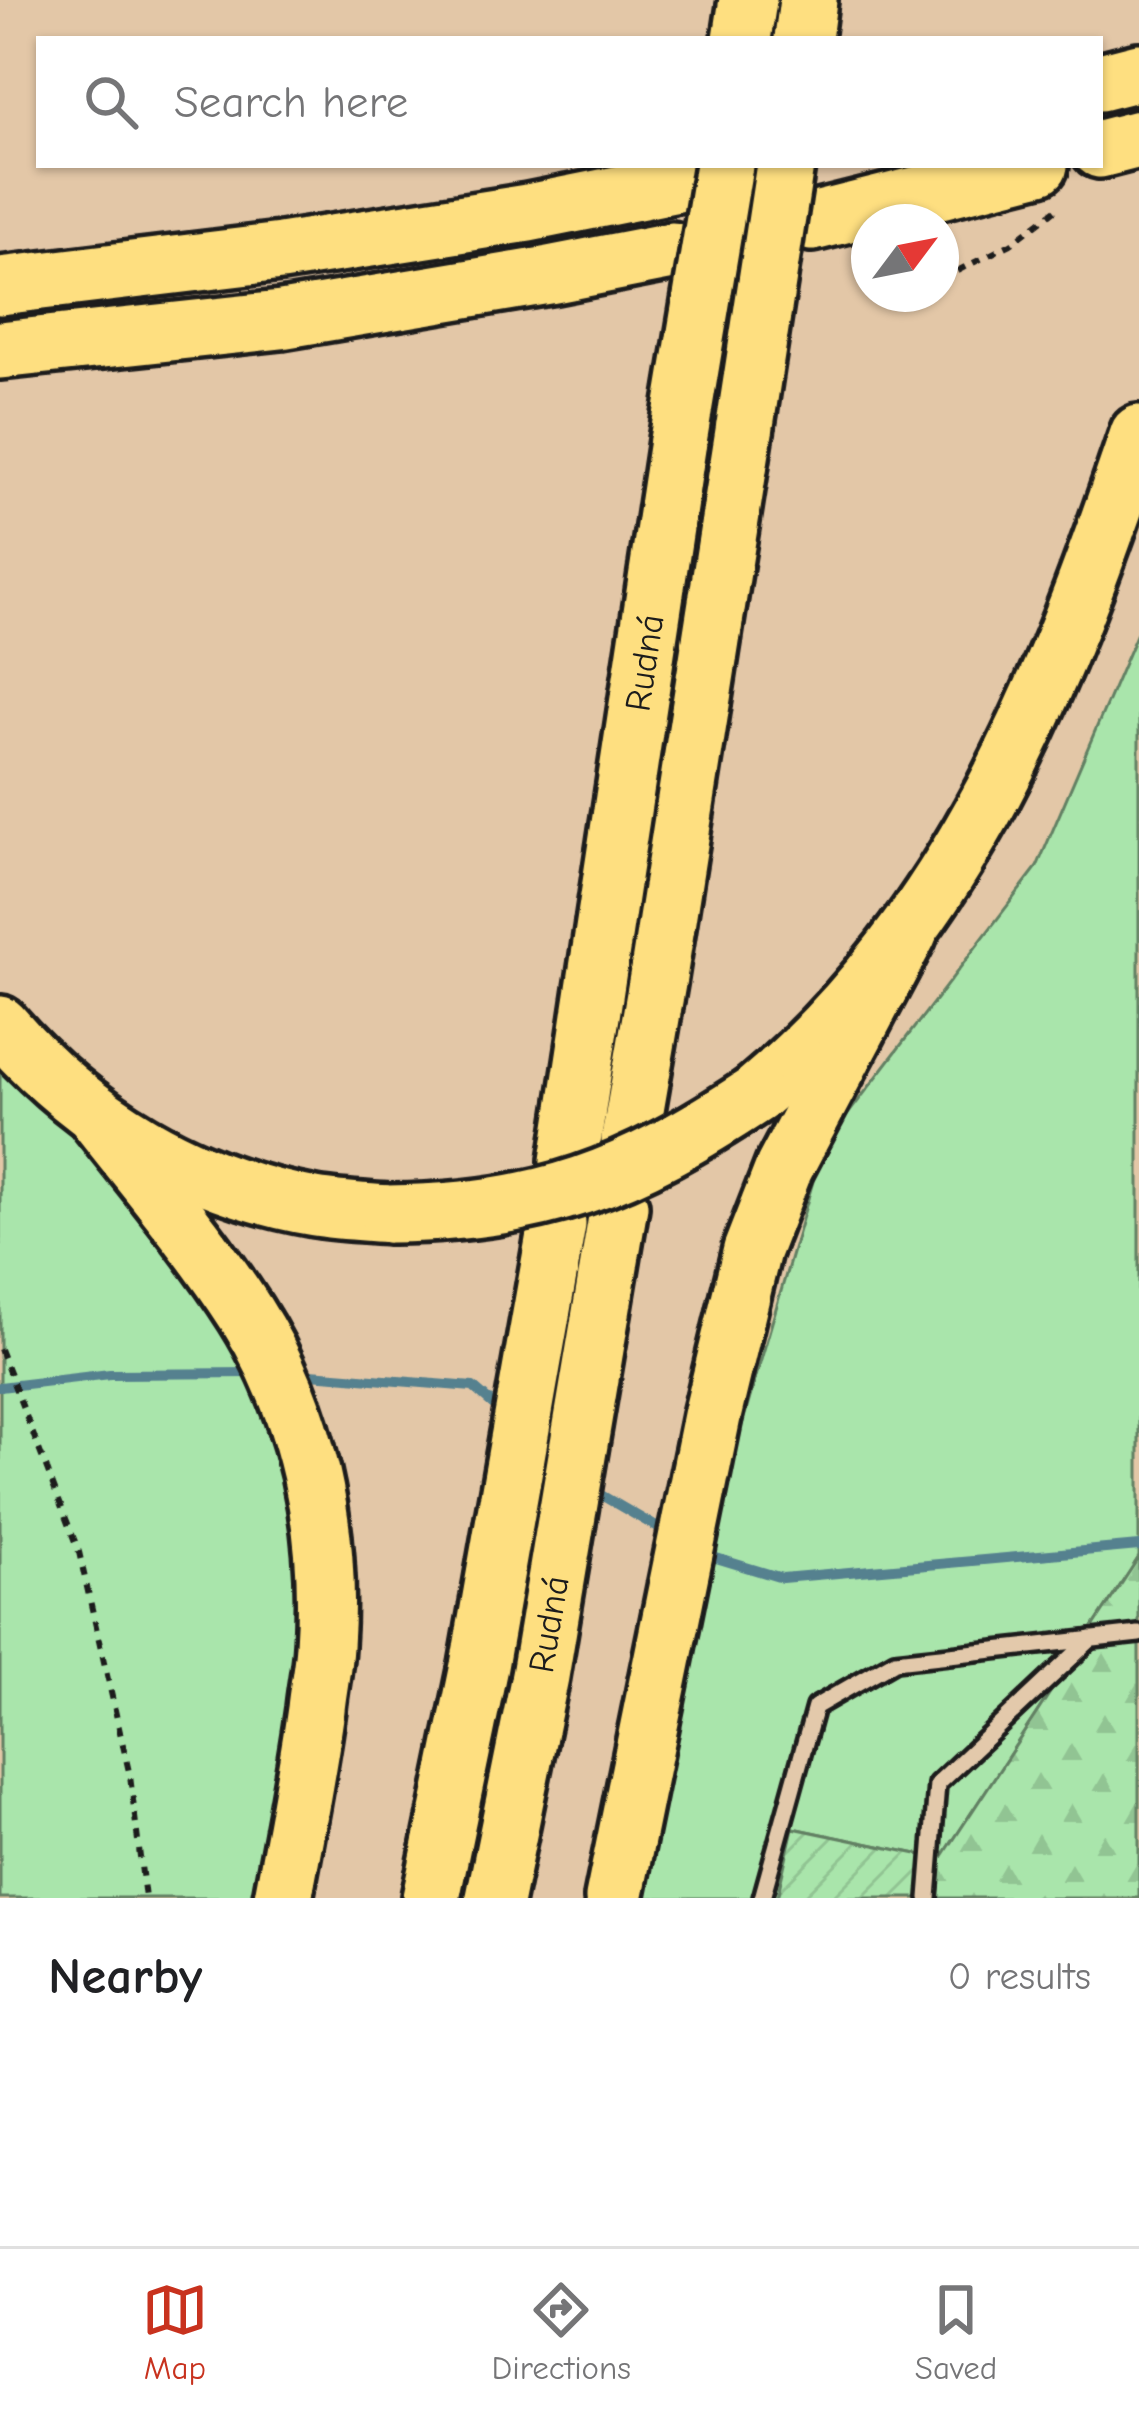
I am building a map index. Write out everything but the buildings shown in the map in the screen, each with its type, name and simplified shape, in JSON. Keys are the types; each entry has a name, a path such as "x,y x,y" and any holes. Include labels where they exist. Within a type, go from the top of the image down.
{"highway":[{"path":"742,36 748,0"},
{"path":"803,36 808,0"},
{"path":"1103,81 1139,72"},
{"path":"1103,148 1139,139"},
{"name":"Rudná","path":"630,1138 784,168"},
{"path":"0,286 281,252 528,212 703,174"},
{"name":"Rudná","path":"569,1161 678,441 703,174"},
{"path":"812,222 1053,183"},
{"path":"0,350 281,320 672,251"},
{"path":"0,1025 48,1076 98,1118 147,1148 202,1175 317,1207 389,1214 524,1203 622,1172 670,1149 755,1095 799,1058 908,933 959,857 1042,694 1129,478 1139,434"},
{"path":"614,1898 712,1416 752,1250 784,1168 908,933"},
{"path":"98,1118 202,1250 247,1316 277,1371 319,1502 324,1646 308,1768 283,1898"},
{"name":"Rudná","path":"495,1898 540,1676 619,1206"},
{"name":"Rudná","path":"431,1898 479,1666 557,1224"}],"lane":[{"path":"762,1898 815,1707 895,1660 1139,1634"},
{"path":"928,1898 937,1784 1090,1639"}],"path":[{"path":"959,270 1011,244 1053,183"},
{"path":"0,1349 79,1552 130,1776 145,1898"}],"green space":[{"path":"1139,628 1139,1557 941,1859 794,1828 777,1898 639,1898 726,1480 823,1147 1037,867"},
{"path":"0,1025 202,1250 319,1502 283,1898 0,1898"},
{"path":"1139,1557 1139,1898 938,1898 941,1859"},
{"path":"793,1828 941,1859 938,1898 777,1898"}],"waterway":[{"path":"0,1387 110,1374 255,1373"},
{"path":"298,1373 473,1387 503,1413"},
{"path":"589,1488 672,1536"},
{"path":"703,1554 782,1578 1139,1546"}]}
